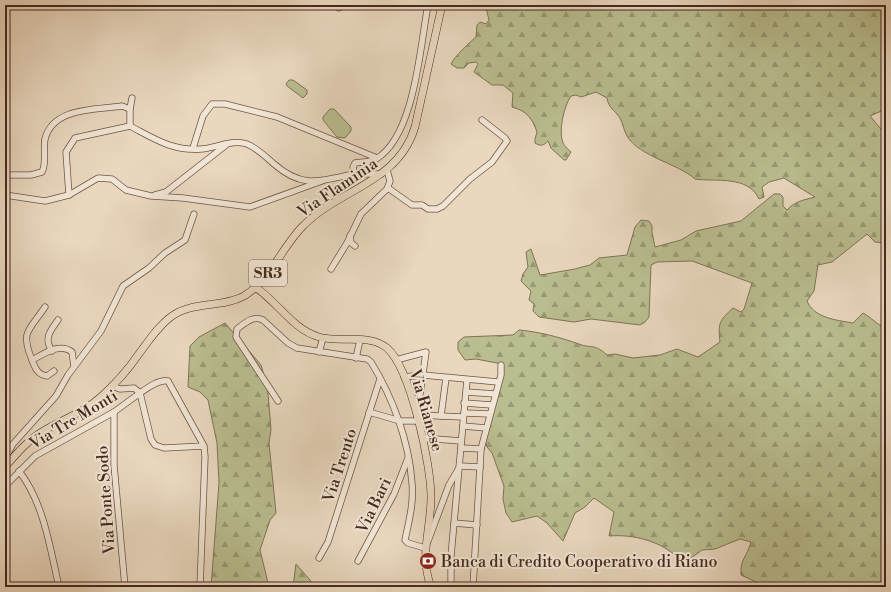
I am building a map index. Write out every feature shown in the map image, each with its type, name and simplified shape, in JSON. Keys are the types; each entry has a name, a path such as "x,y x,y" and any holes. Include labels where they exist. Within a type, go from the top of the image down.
{"main road":[{"name":"Via Flaminia","path":"6,465 33,439 93,404 130,366 159,328 173,315 192,307 237,299 255,288 294,236 308,221 385,172 403,153 414,131 442,5"},
{"name":"Via Rianese","path":"255,288 274,302 300,328 323,338 360,340 384,346 396,360 404,377 423,438 430,485 430,520 425,547 425,563 431,587"}],"street":[{"path":"354,174 353,167 356,163 368,162 377,158 388,149 396,138 411,101 428,5"},
{"path":"130,126 130,109 132,98"},
{"path":"193,148 203,116 212,104 225,104 277,117 377,158"},
{"path":"5,175 31,175 42,172 47,134 52,126 64,116 122,106 130,109"},
{"path":"388,188 412,205 422,205 428,209 437,209 443,206 470,179 492,162 506,145 507,141 505,138 482,120"},
{"path":"70,195 66,152 75,138 130,126 173,148 200,149 228,144 246,144 261,152 288,175 304,181 322,181"},
{"path":"151,196 166,192 228,144"},
{"path":"5,195 44,201 70,195 98,178 112,180 126,190 151,196 250,207 322,181 354,174 385,172 390,181 388,188 363,212 331,269"},
{"path":"6,465 8,454 13,444 54,398 74,366 101,331 124,284 149,268 165,253 185,240 194,214"},
{"path":"350,235 351,243 355,246"},
{"path":"45,307 26,337 26,345 36,370 42,375 48,376 54,371"},
{"path":"278,400 235,335 236,330 250,320 260,318 291,345 305,351 370,360 400,421 408,458 412,488 410,519 405,540 408,543 425,547 450,482 460,466"},
{"path":"52,350 48,344 47,337 58,320"},
{"path":"319,352 323,338"},
{"path":"356,358 360,340"},
{"path":"32,360 52,350 62,348 71,351 74,366"},
{"path":"396,360 426,352 418,418"},
{"path":"473,587 481,449 501,365"},
{"path":"404,377 423,375 498,382"},
{"path":"441,416 446,378"},
{"name":"Via Trento","path":"319,558 328,542 380,379"},
{"path":"451,587 451,556 460,466 466,380"},
{"name":"Via Tre Monti","path":"5,486 37,454 114,412 152,385 167,381 204,446"},
{"name":"Via Tre Monti","path":"112,386 120,389 134,388 140,393"},
{"path":"466,392 495,394"},
{"path":"140,393 151,439 154,445 164,448 204,446 205,457 200,587"},
{"path":"464,403 492,405"},
{"name":"Via Ponte Sodo","path":"114,412 114,466 125,587"},
{"path":"369,412 400,421 441,416 490,414"},
{"path":"462,426 486,428"},
{"path":"423,438 481,449"},
{"name":"Via Bari","path":"358,561 394,494 408,458"},
{"path":"460,466 480,467"},
{"path":"19,471 29,485 36,500 59,587"},
{"path":"454,523 477,525"}],"green space":[{"path":"483,5 886,5 886,109 870,116 886,135 886,243 875,242 867,234 832,262 818,265 814,291 807,301 810,307 820,315 853,323 863,313 886,328 886,587 767,587 741,575 743,561 751,542 740,539 715,549 702,550 691,558 678,558 663,547 646,540 628,536 609,536 614,512 594,498 585,507 575,513 563,541 547,523 537,516 512,522 506,513 503,499 504,486 492,453 487,447 485,439 502,364 476,359 465,360 458,350 458,342 464,337 513,335 519,330 549,335 596,348 603,351 607,355 615,354 633,358 660,355 677,349 698,357 720,342 719,330 722,319 733,308 741,312 744,309 752,283 692,261 657,262 651,265 649,317 645,322 640,325 591,319 574,322 539,317 533,311 534,304 529,300 531,291 521,281 523,274 528,267 526,252 531,249 540,275 575,269 590,265 599,258 627,255 635,227 641,220 649,221 652,226 655,247 681,240 696,231 741,221 774,194 780,194 783,197 783,206 787,210 796,203 815,197 784,178 769,182 762,187 764,197 759,199 754,191 739,183 731,181 695,179 679,168 649,155 633,143 627,136 620,118 610,107 607,98 596,92 581,97 576,95 571,96 568,100 562,119 561,132 565,147 571,152 566,160 564,160 551,148 548,141 542,145 535,143 537,132 531,119 522,111 512,107 513,93 503,85 492,85 474,72 478,64 476,62 469,63 464,68 457,68 451,64 466,46 476,37 477,25 480,22 486,24 489,20 486,8"},
{"path":"289,80 293,80 307,90 307,94 303,98 287,86 286,84"},
{"path":"330,109 334,109 351,127 351,131 345,138 337,137 323,120 323,117"},
{"path":"225,323 261,365 268,393 271,429 269,443 276,513 270,520 260,550 269,587 211,587 219,483 217,443 208,400 200,392 188,387 190,346 199,337"},
{"path":"296,564 316,587 293,587"}],"place":[{"name":"Banca di Credito Cooperativo di Riano","path":"428,561"}]}
